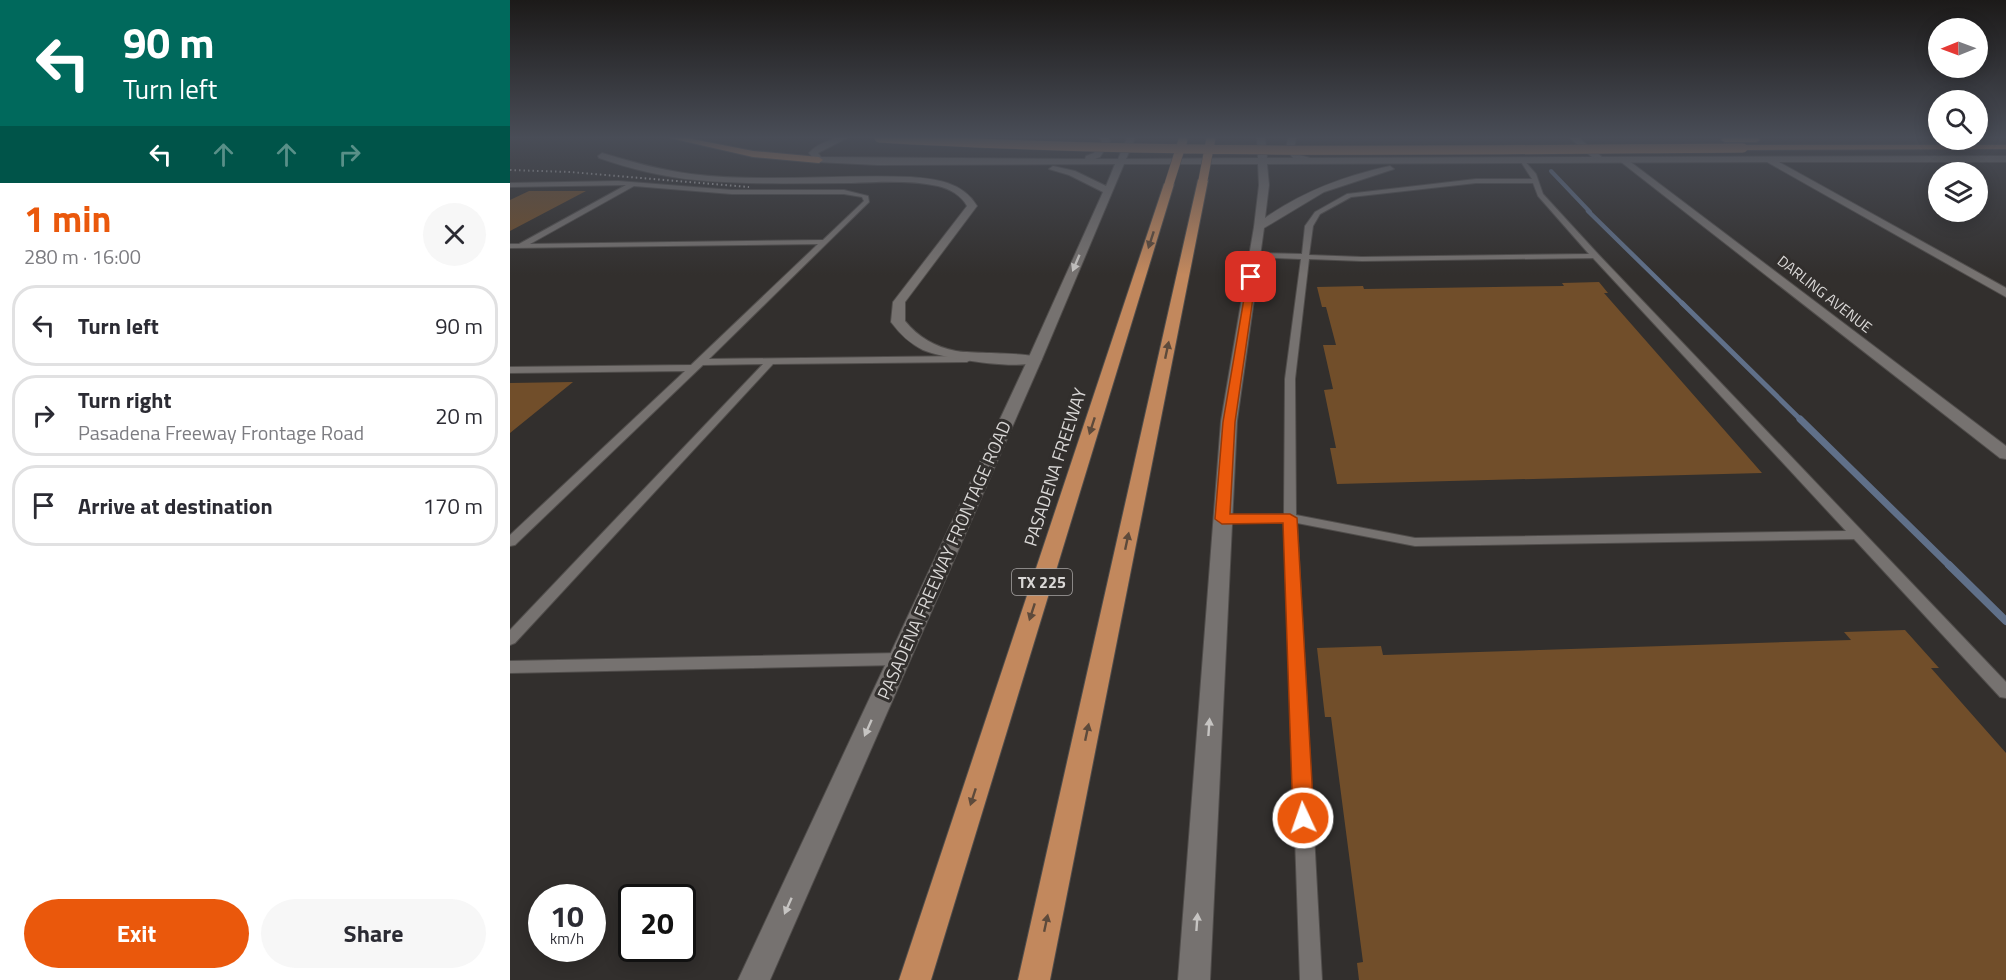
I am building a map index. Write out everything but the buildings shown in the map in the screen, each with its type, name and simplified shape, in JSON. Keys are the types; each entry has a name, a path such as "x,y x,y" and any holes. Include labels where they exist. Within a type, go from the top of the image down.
{"highway":[{"name":"PASADENA FREEWAY","path":"915,980 1169,184"},
{"path":"1034,980 1202,184"}],"main road":[{"path":"939,184 968,196 972,206 898,302 898,321 913,339 937,350 967,359 1035,359"},
{"path":"1103,184 1110,186 1114,184"},
{"path":"1259,227 1311,193 1335,184"},
{"name":"DARLING AVENUE","path":"1655,184 2006,454"},
{"path":"1810,184 2006,293"},
{"path":"1194,980 1229,422 1264,185"},
{"name":"PASADENA FREEWAY FRONTAGE ROAD","path":"754,980 1035,359 1110,186"}],"lane":[{"path":"520,246 633,184"},
{"path":"510,185 633,184 732,192 844,192 865,196 867,201 510,542"},
{"path":"1311,980 1290,518 1290,379 1296,314 1309,225 1317,213 1349,195 1451,184"},
{"path":"1536,184 1540,195 1595,256 2006,692"},
{"path":"510,246 825,242"},
{"path":"1254,255 1362,259 1595,256"},
{"path":"510,370 771,361 967,359"},
{"path":"510,639 771,361"},
{"path":"1222,519 1290,518 1415,542 1859,536"},
{"path":"510,667 899,659"}],"waterway":[{"path":"1563,184 1590,212"},
{"path":"1588,211 1684,305"},
{"path":"1682,303 1802,421"},
{"path":"1800,419 1951,567"},
{"path":"1949,565 2006,621"}],"railway":[{"path":"710,184 749,187"}],"route":[{"path":"1251,277 1229,422 1222,519 1290,518 1303,818"}]}
